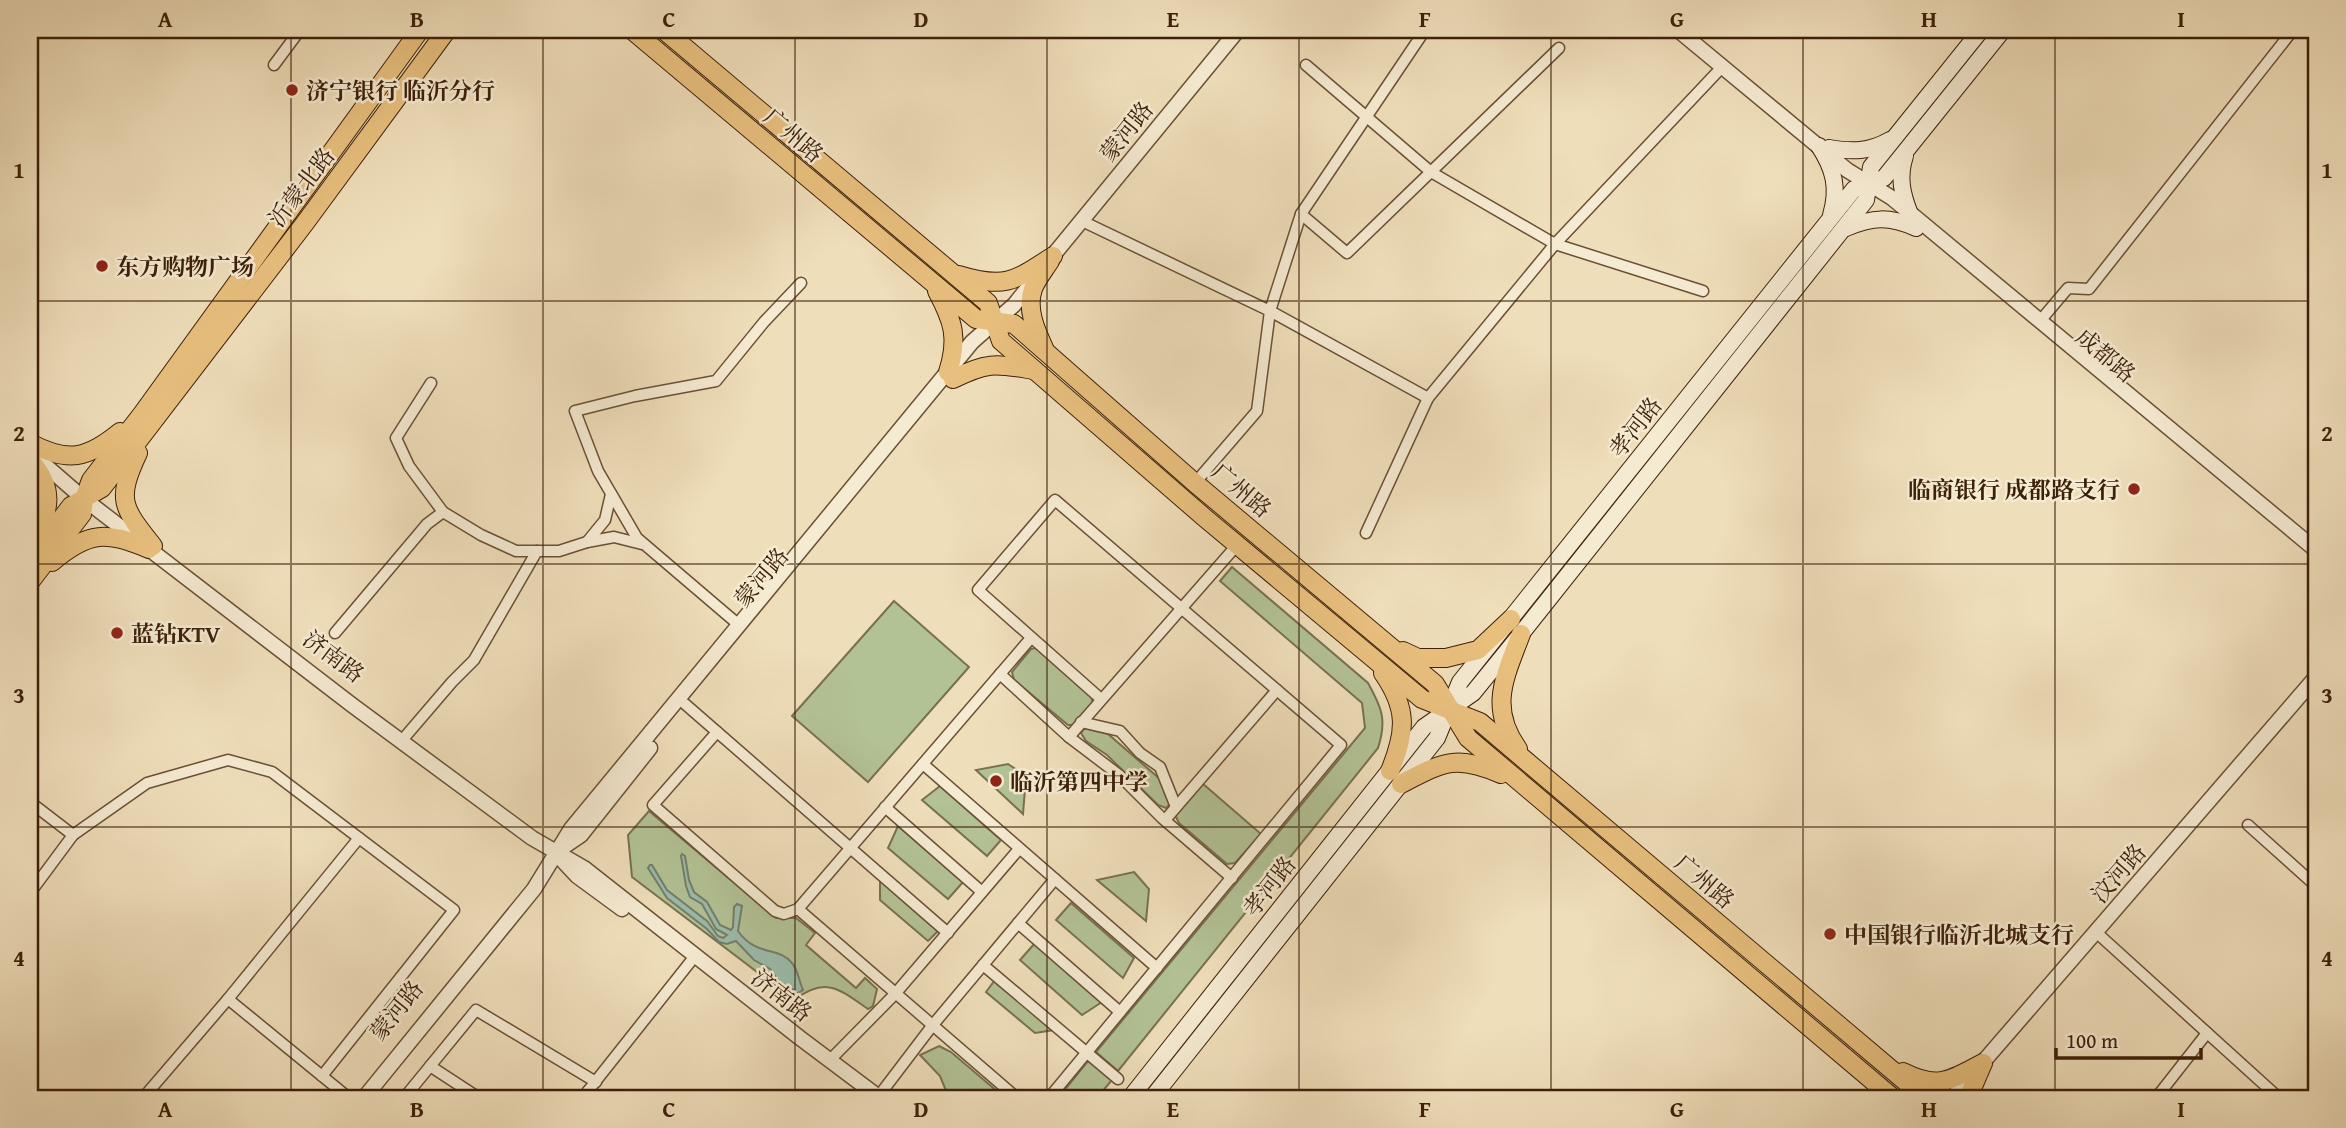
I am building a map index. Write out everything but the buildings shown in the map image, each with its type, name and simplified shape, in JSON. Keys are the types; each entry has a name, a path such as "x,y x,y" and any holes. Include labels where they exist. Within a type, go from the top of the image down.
{"main road":[{"name":"沂蒙北路","path":"30,560 71,506 102,488 147,418 420,30"},
{"name":"广州路","path":"632,30 976,319 1014,324 1195,484 1435,684 1468,738 1894,1098"},
{"name":"广州路","path":"664,30 988,303 1001,341 1237,545 1422,699 1480,722 1925,1098"},
{"name":"孝河路","path":"1130,1098 1396,777 1437,738 1460,682 1516,627 1844,229 1867,200 1871,167 1981,30"},
{"name":"孝河路","path":"1516,627 1831,217 1854,189 1884,178 2003,30"},
{"name":"沂蒙北路","path":"147,418 305,223 446,31"},
{"path":"1831,217 1835,200 1835,179 1824,147 1858,152 1876,148 1895,138"},
{"path":"1844,229 1860,222 1881,218 1913,221 1901,190 1901,170 1908,150"},
{"path":"951,272 997,283 1018,278 1053,257"},
{"path":"1045,351 1031,311 1032,290 1053,257"},
{"path":"934,285 950,316 955,335 950,375 989,364 1036,370"},
{"path":"30,443 52,455 90,452 147,418"},
{"path":"147,418 126,479 125,501 131,518 151,548"},
{"path":"30,460 48,494 47,516 30,552"},
{"name":"沂蒙北路","path":"30,581 82,514 84,499"},
{"path":"30,581 62,554 99,536 122,537 151,548"},
{"path":"1384,640 1418,658 1446,658 1478,650 1516,627"},
{"path":"1516,627 1500,708 1511,738 1530,765"},
{"path":"1371,657 1394,690 1402,715 1396,777 1456,761 1483,766 1517,781"},
{"name":"孝河路","path":"1152,1098 1396,777"},
{"path":"1877,1059 1918,1080 1934,1083 1953,1078 1983,1063"},
{"path":"1970,1098 1983,1063"},
{"path":"1861,1072 1882,1098"}],"street":[{"path":"274,65 300,30"},
{"name":"蒙河路","path":"364,1098 534,890 571,829 950,375 979,348 993,322 1014,305 1238,30"},
{"path":"1195,484 1257,411 1270,312 1301,214 1425,30"},
{"name":"成都路","path":"1678,30 1824,147"},
{"name":"成都路","path":"1687,30 1888,204 2040,321 2316,550"},
{"path":"2040,321 2068,288 2089,289 2293,30"},
{"path":"1301,214 1347,253 1559,48"},
{"path":"1306,65 1431,172 1555,244 1703,291"},
{"path":"1366,533 1428,398 1555,244 1723,66"},
{"path":"1082,221 1270,312 1428,398"},
{"name":"成都路","path":"1913,221 2316,559"},
{"path":"739,625 637,538 598,471 575,411 635,396 716,381 764,322 801,283"},
{"name":"蒙河路","path":"351,1098 526,885 556,853 581,835 950,375"},
{"path":"431,383 396,438 409,466 443,512 481,535 516,551 559,551 614,537 644,544"},
{"name":"济南路","path":"30,452 84,499 110,513 151,548 511,824 584,868 877,1098"},
{"path":"587,542 605,520 611,494"},
{"path":"1049,1098 1341,745 1055,500 978,590 1101,699"},
{"path":"335,633 427,524 443,512"},
{"path":"1069,737 1237,545"},
{"name":"济南路","path":"151,548 556,853 577,876 877,1098"},
{"path":"404,738 474,660 537,551"},
{"path":"717,733 653,805 775,911 784,914 798,909 1031,638"},
{"path":"1000,674 1069,737 1119,775 1165,820 1232,878"},
{"name":"汶河路","path":"1952,1098 2316,677"},
{"path":"1165,820 1277,690"},
{"path":"685,704 948,933"},
{"path":"1081,722 1120,731 1140,752 1160,767 1176,807"},
{"path":"30,893 73,835 147,783 228,760 272,772 454,910 322,1076"},
{"path":"923,764 1157,968"},
{"path":"30,802 73,835"},
{"path":"885,807 982,892"},
{"path":"2248,825 2316,886"},
{"path":"143,1098 228,999 359,838"},
{"path":"830,1060 895,994 1019,849"},
{"path":"877,1098 932,1026 1055,879"},
{"path":"798,909 1017,1098"},
{"path":"1018,923 1120,1012"},
{"path":"2097,933 2279,1098"},
{"path":"600,1098 586,1095 691,961"},
{"path":"984,965 1118,1079"},
{"path":"228,999 351,1098"},
{"path":"404,1098 476,1010 596,1082"},
{"path":"2155,1098 2207,1033"},
{"path":"430,1066 479,1098"}],"shaded area":[{"path":"1232,567 1368,683 1382,714 1381,738 1378,748 1118,1071 1096,1052 1365,728 1362,703 1220,581"},
{"path":"894,601 969,667 868,782 792,716"},
{"path":"1036,648 1091,697 1093,702 1074,725 1068,725 1014,680 1012,672 1031,649"},
{"path":"1085,728 1108,734 1160,779 1171,803 1166,808 1158,805 1107,755 1086,741 1081,733"},
{"path":"1008,764 1026,776 1023,814 976,770"},
{"path":"1202,783 1261,834 1235,863 1227,864 1179,823 1175,815"},
{"path":"940,786 1001,840 987,856 922,800"},
{"path":"649,811 776,918 796,918 815,933 806,945 856,988 865,978 877,989 873,1006 868,1009 840,991 824,987 815,988 794,1000 632,877 628,835"},
{"path":"898,826 963,882 948,899 888,848"},
{"path":"682,854 685,856 694,892 707,902 720,925 731,930 734,907 737,904 742,906 738,931 752,945 787,958 796,969 803,990 796,994 780,982 770,969 754,960 736,941 727,944 719,942 707,929 667,898 648,868 650,865 667,890 707,921 718,936 723,938 727,935 716,929 702,904 690,897"},
{"path":"1134,872 1149,889 1146,921 1097,880"},
{"path":"880,880 939,930 928,941 880,900"},
{"path":"1071,903 1134,958 1123,978 1056,920"},
{"path":"1035,943 1102,1002 1082,1015 1020,960"},
{"path":"995,980 1054,1030 1035,1033 986,992"},
{"path":"939,1046 951,1052 1005,1098 949,1098 940,1076 920,1055"},
{"path":"1088,1061 1112,1080 1097,1098 1058,1098"}],"place":[{"name":"济宁银行 临沂分行","path":"292,90"},
{"name":"东方购物广场","path":"102,266"},
{"name":"临商银行 成都路支行","path":"2134,489"},
{"name":"蓝钻KTV","path":"117,633"},
{"name":"临沂第四中学","path":"996,781"},
{"name":"中国银行临沂北城支行","path":"1830,934"}]}
